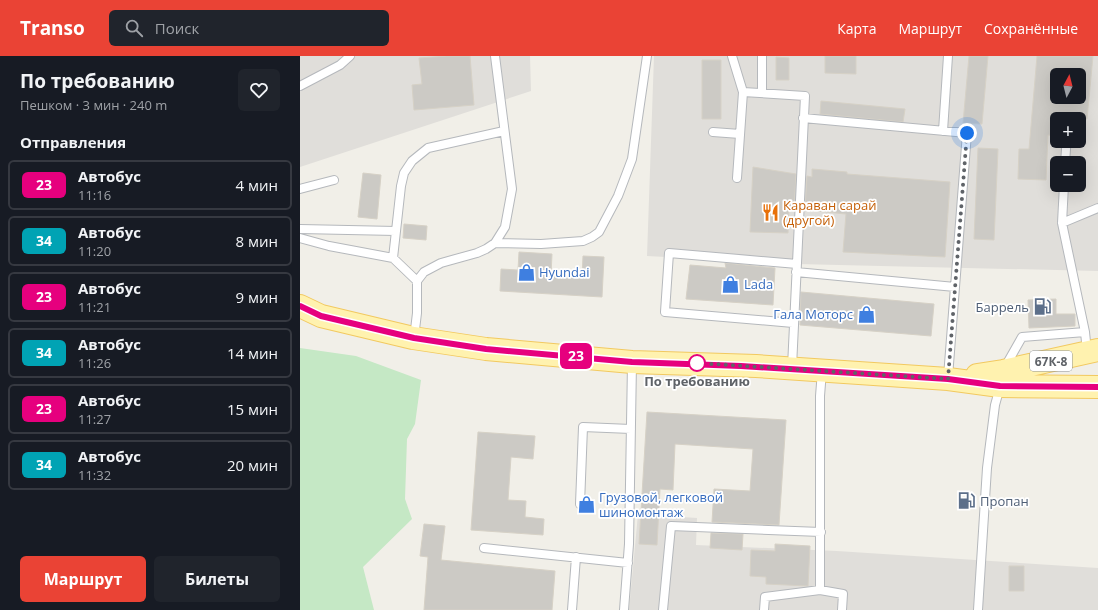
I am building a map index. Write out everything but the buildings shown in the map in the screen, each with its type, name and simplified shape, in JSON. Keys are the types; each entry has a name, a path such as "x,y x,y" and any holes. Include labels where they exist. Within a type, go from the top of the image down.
{"main road":[{"name":"67К-8","path":"300,306 321,316 414,338 486,349 632,362 697,363 948,379 1002,378 1098,387"},
{"name":"67К-8","path":"1002,378 1090,345"}],"lane":[{"path":"300,86 340,65 350,56"},
{"path":"414,338 417,313 417,281 424,272 431,266 477,253 495,243 505,227 512,189 495,56"},
{"path":"495,243 541,247 588,239 599,232 606,222 632,159 648,56"},
{"path":"732,56 743,92 737,178"},
{"path":"762,56 762,93"},
{"path":"942,131 948,56"},
{"path":"743,92 805,96 792,369"},
{"path":"803,118 967,133 948,379"},
{"path":"393,258 404,173 419,154 428,148 504,131"},
{"path":"713,132 740,134"},
{"path":"1066,149 1066,156"},
{"path":"300,189 334,180"},
{"path":"978,610 987,468 995,406 1002,378 1012,353 1022,337 1090,345 1062,223 1064,192"},
{"path":"1062,223 1098,208"},
{"path":"300,229 396,231"},
{"path":"300,238 329,246 393,258 417,281"},
{"path":"793,323 665,312 669,253 955,287"},
{"path":"624,610 628,563 632,362"},
{"path":"820,590 820,396 822,371"},
{"path":"580,504 583,427 631,429"},
{"path":"663,610 671,526 821,532"},
{"path":"484,548 628,563"},
{"path":"572,610 576,557"},
{"path":"764,610 765,597 820,590 843,594 842,610"}],"shaded area":[{"path":"300,56 530,56 531,91 300,167"},
{"path":"654,56 1098,56 1098,271 797,264 647,256"},
{"path":"638,514 697,518 696,545 837,551 1098,568 1098,610 629,610"}],"green space":[{"path":"300,348 356,356 421,380 415,424 407,439 405,499 412,519 363,567 374,610 300,610"}],"bus line":[{"name":"23","path":"300,306 321,316 414,338 486,349 632,362 697,363 948,379 1000,386 1098,387"}],"place":[{"name":"Караван сарай (другой)","path":"770,212"},
{"name":"Hyundai","path":"526,272"},
{"name":"Lada","path":"731,284"},
{"name":"Баррель","path":"1042,307"},
{"name":"Гала Моторс","path":"866,314"},
{"name":"По требованию","path":"697,363"},
{"name":"Пропан","path":"967,501"},
{"name":"Грузовой, легковой шиномонтаж","path":"586,504"}],"route":[{"path":"697,363 948,379 948,356 967,133"}]}
